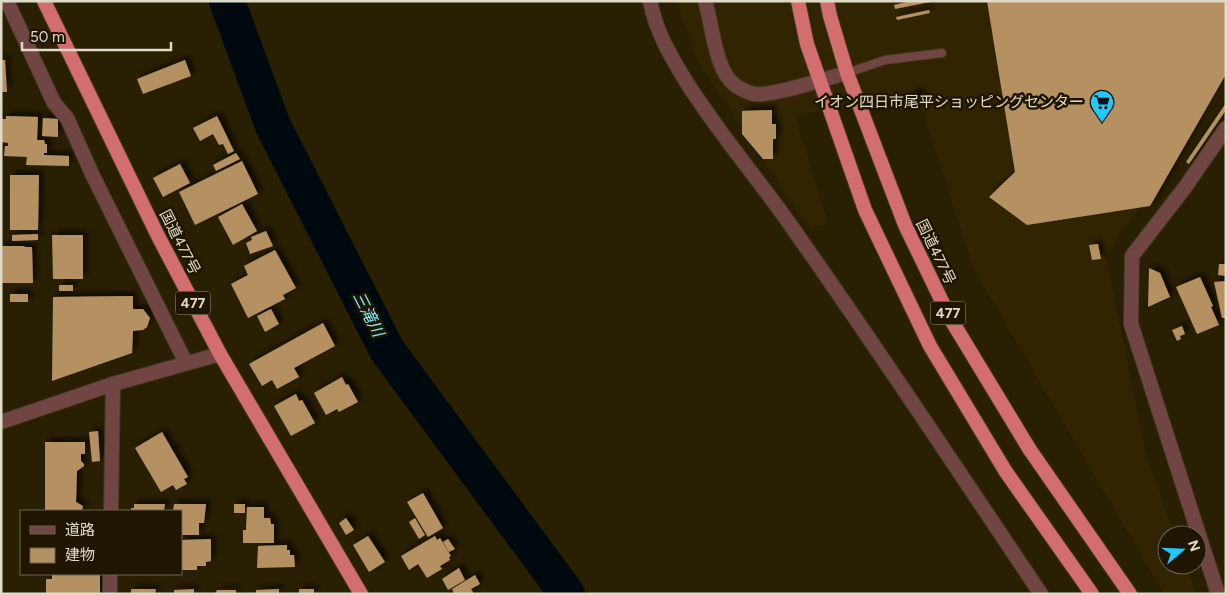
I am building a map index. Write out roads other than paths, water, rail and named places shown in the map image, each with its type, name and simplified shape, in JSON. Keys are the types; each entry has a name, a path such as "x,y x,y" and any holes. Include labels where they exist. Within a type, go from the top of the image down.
{"highway":[{"name":"国道477号","path":"44,1 158,236 220,354 361,594"},
{"name":"477","path":"798,1 807,44 865,210 930,346 1006,472 1092,594"},
{"name":"国道477号","path":"827,1 847,73 905,225 950,318 1030,450 1130,594"}],"street":[{"path":"8,1 54,103 67,118 93,176 186,363"},
{"path":"650,1 663,42 703,107 778,208 890,369 1041,594"},
{"path":"705,1 719,57 726,74 734,84 744,91 755,94 769,94 847,73"},
{"path":"1218,594 1130,324 1132,256 1186,186 1226,128"},
{"path":"1,422 113,384 220,354"},
{"path":"111,510 113,384"},
{"path":"110,575 110,594"}],"lane":[{"path":"847,73 885,60 942,53"}],"waterway":[{"name":"三滝川","path":"227,1 273,126 387,350 567,594"}],"place":[{"name":"イオン四日市尾平ショッピングセンター","path":"1102,123"}]}
